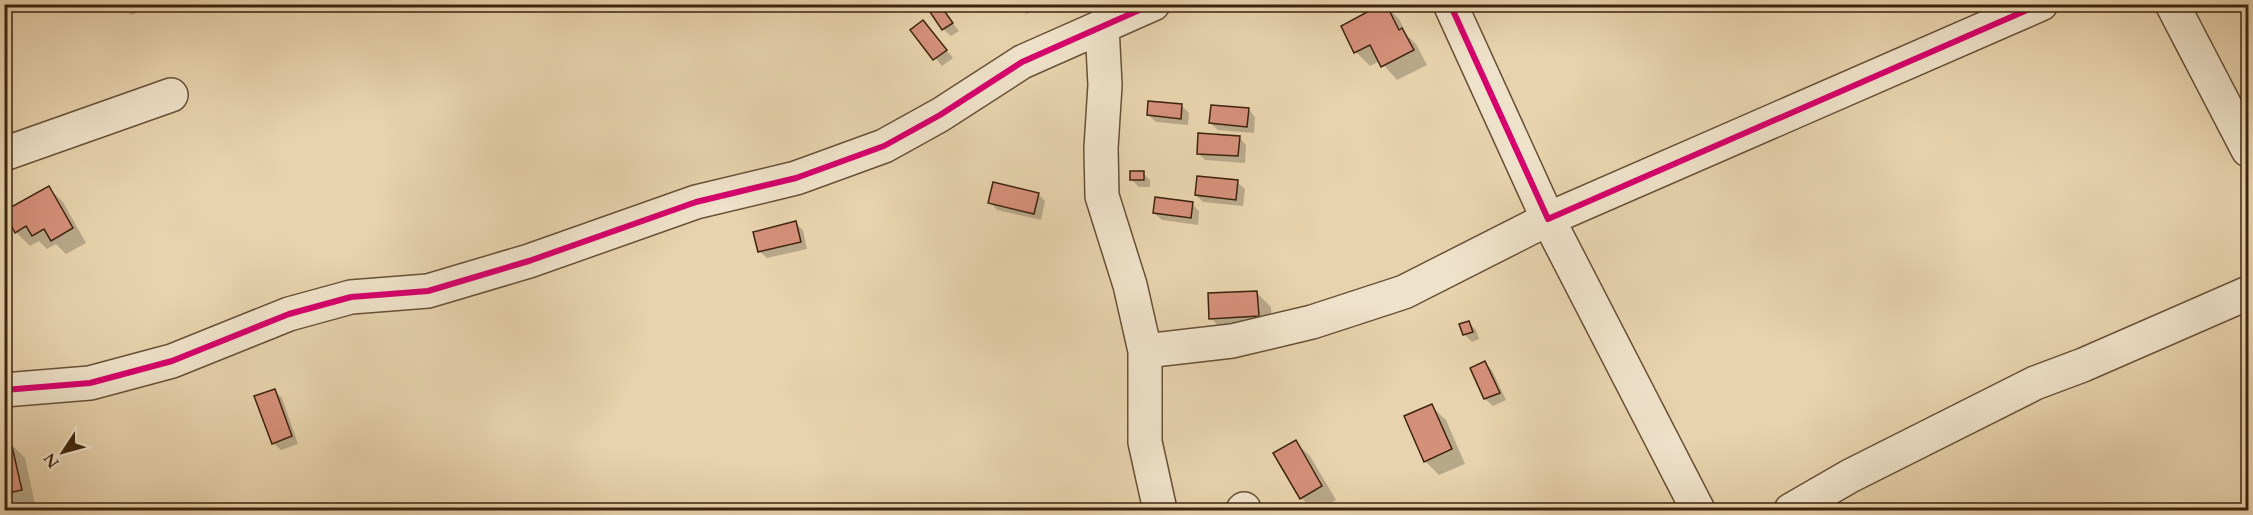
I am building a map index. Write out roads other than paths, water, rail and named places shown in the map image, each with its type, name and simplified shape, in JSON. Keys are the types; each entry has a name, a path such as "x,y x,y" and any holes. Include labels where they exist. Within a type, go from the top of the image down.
{"street":[{"path":"4,390 90,383 172,361 289,314 351,297 428,291 529,261 696,202 796,178 884,146 940,115 1022,62 1153,4"},
{"path":"1450,4 1548,219 1698,510"},
{"path":"1145,351 1232,341 1312,322 1404,292 1548,219 2041,4"},
{"path":"2172,4 2248,150"},
{"path":"1102,26 1105,85 1101,148 1102,196 1130,285 1145,351 1145,442 1160,510"},
{"path":"4,154 171,95"},
{"path":"1791,510 1850,476 2035,383 2083,365 2248,293"}]}
